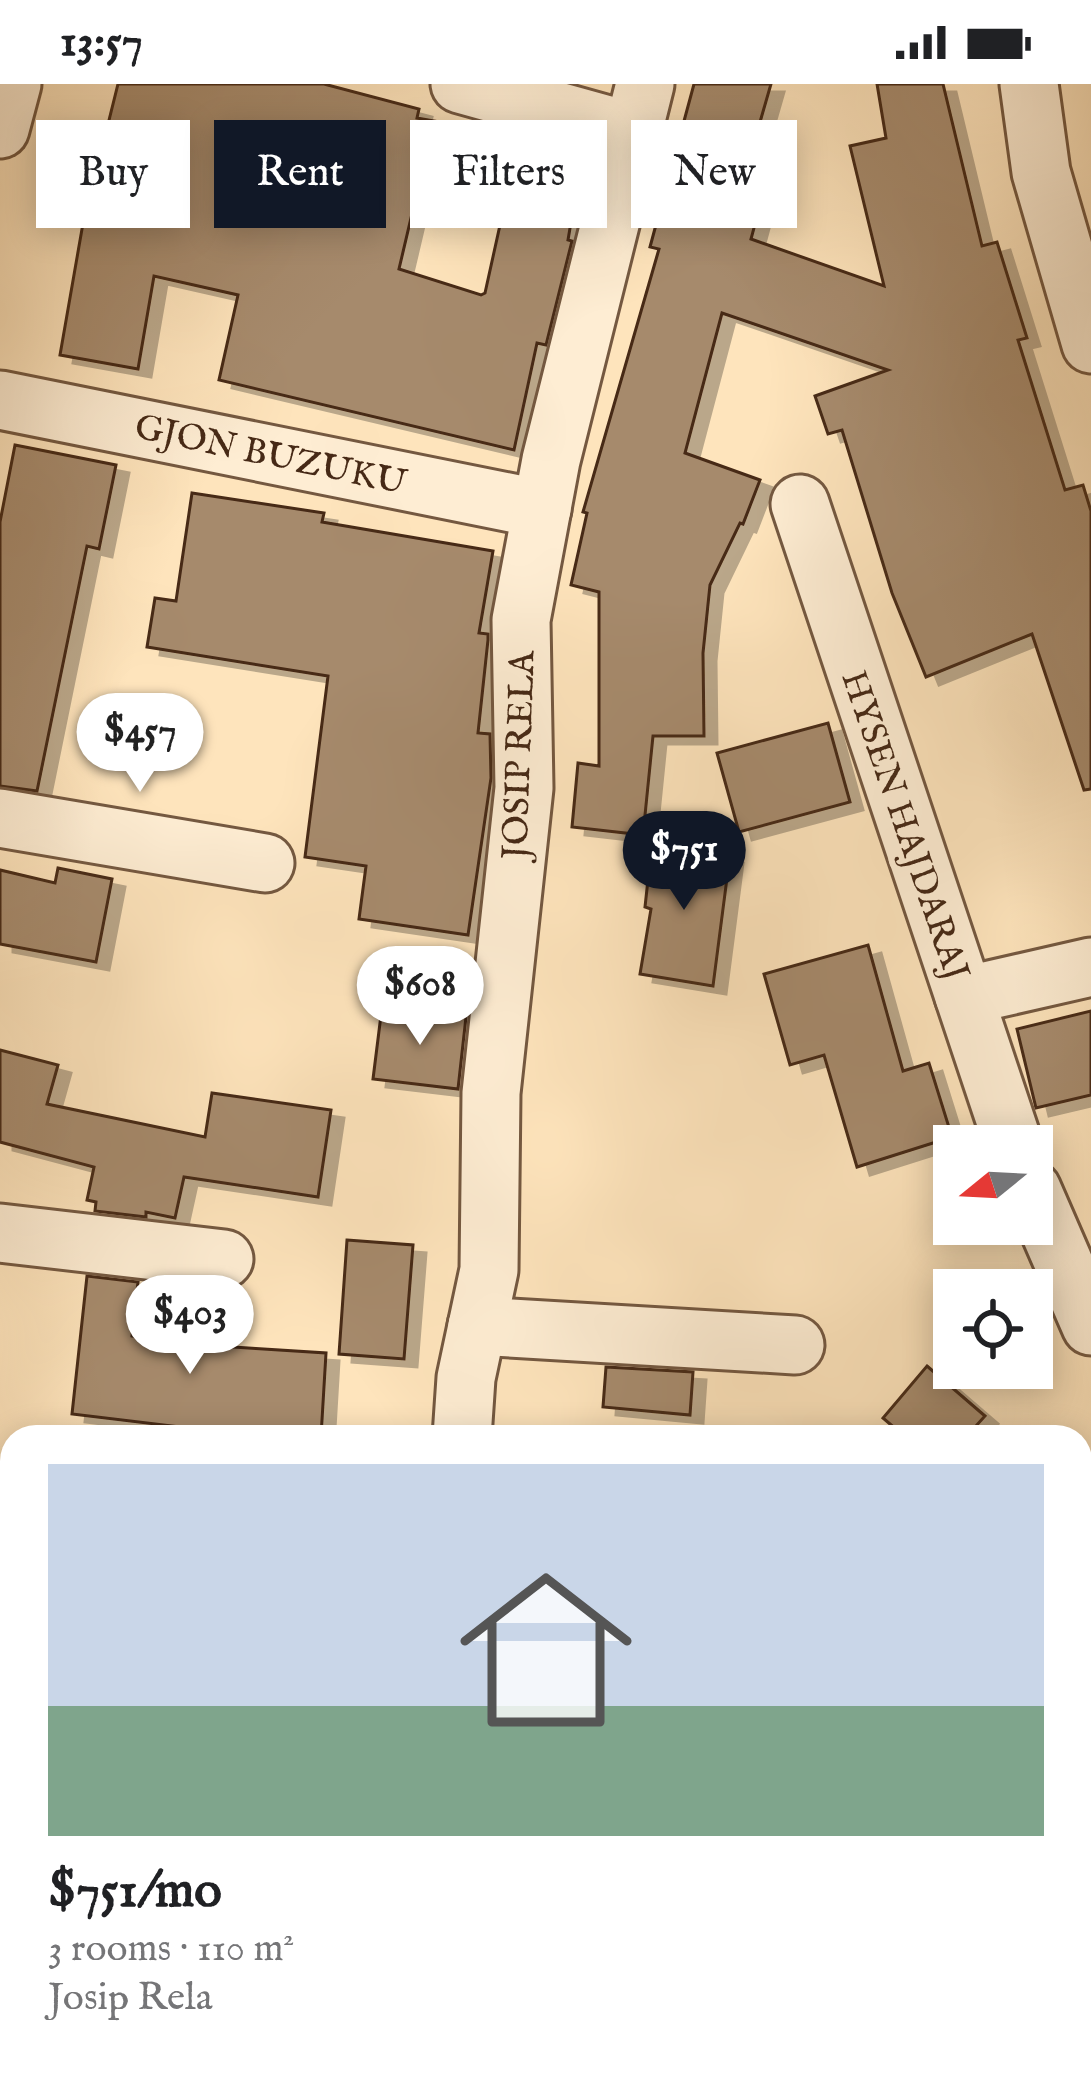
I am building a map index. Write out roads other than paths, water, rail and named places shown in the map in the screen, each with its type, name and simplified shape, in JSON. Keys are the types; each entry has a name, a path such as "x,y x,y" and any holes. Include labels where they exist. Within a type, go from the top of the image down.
{"street":[{"path":"0,129 12,84"},
{"path":"460,84 639,108"},
{"path":"1029,84 1041,172 1091,344"},
{"name":"JOSIP RELA","path":"463,1425 466,1378 489,1270 490,1093 524,788 521,620 542,509 639,108"},
{"name":"GJON BUZUKU","path":"0,400 542,509"},
{"name":"HYSEN HAJDARAJ","path":"800,505 1007,1125"},
{"path":"0,818 265,863"},
{"path":"964,996 1091,967"},
{"path":"0,1233 224,1259"},
{"path":"1053,1242 1091,1326"},
{"path":"477,1326 795,1345"}]}
